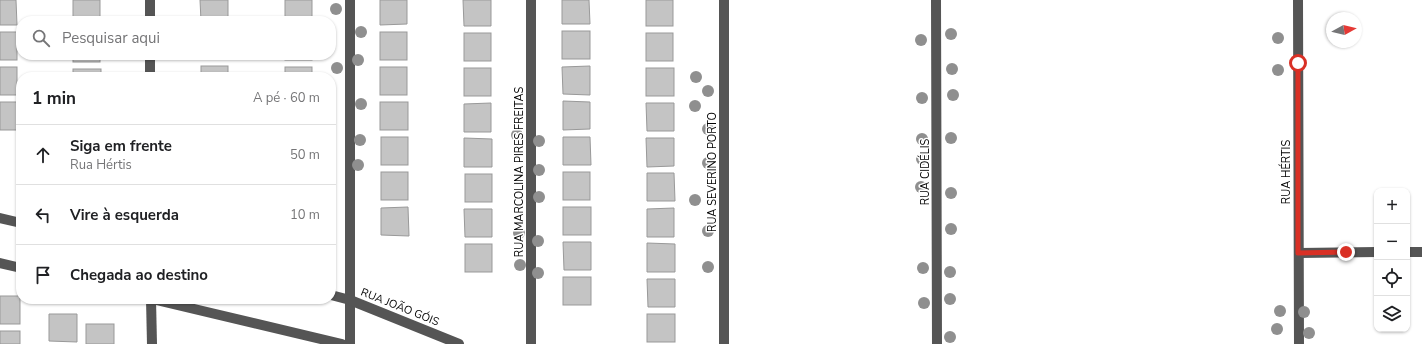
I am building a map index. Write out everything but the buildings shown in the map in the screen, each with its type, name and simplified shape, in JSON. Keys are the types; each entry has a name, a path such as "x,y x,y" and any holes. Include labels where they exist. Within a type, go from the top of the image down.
{"street":[{"path":"150,0 150,16"},
{"path":"350,0 350,344"},
{"name":"RUA MARCOLINA PIRES FREITAS","path":"530,0 531,344"},
{"name":"RUA SEVERINO PORTO","path":"724,0 724,344"},
{"name":"RUA CIDÉLIS","path":"936,0 937,344"},
{"name":"RUA HÉRTIS","path":"1298,0 1299,344"},
{"path":"150,60 150,72"},
{"path":"0,218 16,222"},
{"path":"1298,253 1374,252"},
{"path":"1410,252 1422,252"},
{"path":"0,264 16,267"},
{"name":"RUA JOÃO GÓIS","path":"336,296 350,300 459,344"},
{"path":"152,304 152,344"},
{"path":"173,304 342,344"}],"route":[{"path":"1298,63 1298,253 1346,252"}]}
